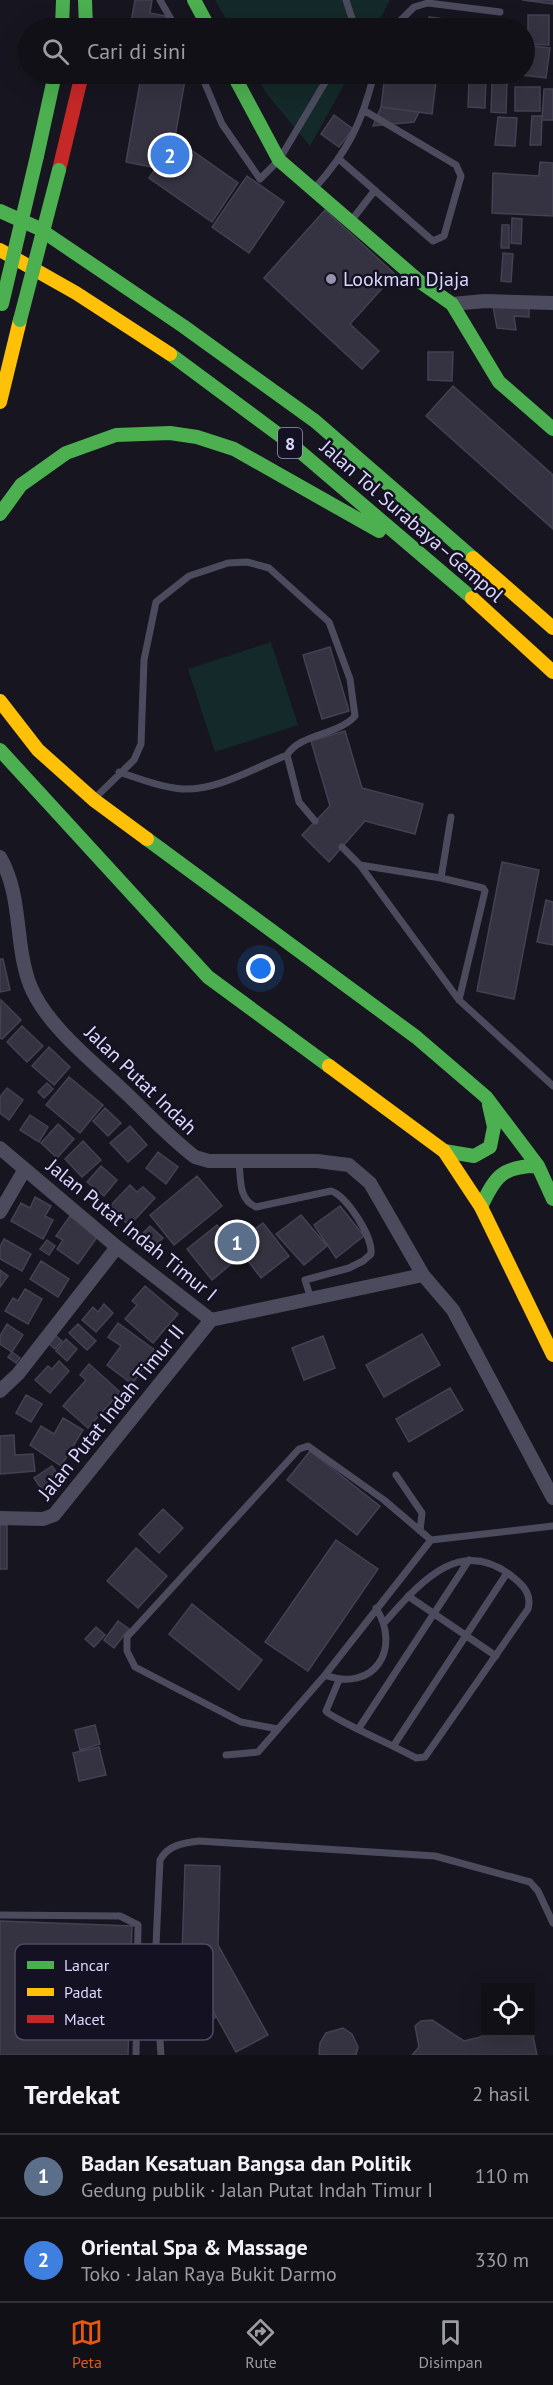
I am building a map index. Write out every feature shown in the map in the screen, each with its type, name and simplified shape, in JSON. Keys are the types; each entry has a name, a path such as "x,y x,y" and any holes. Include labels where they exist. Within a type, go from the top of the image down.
{"main road":[{"path":"62,18 63,0"},
{"path":"86,0 86,18"},
{"path":"194,0 204,18"},
{"path":"1,307 53,84"},
{"path":"0,402 79,84"},
{"path":"238,84 279,160 419,281 452,304 499,382 553,429"},
{"path":"0,203 38,228"},
{"name":"Jalan Tol Surabaya–Gempol","path":"0,211 38,228 183,326 315,421 553,628"},
{"name":"Jalan Tol Surabaya–Gempol","path":"0,250 39,270 176,356 277,432 441,567 553,672"},
{"path":"0,514 20,486 54,458 84,442 125,432 184,433 235,450 441,567"},
{"path":"0,701 38,750 94,800 416,1037 486,1097 539,1166 553,1199"},
{"path":"0,750 207,977 444,1151 481,1207 553,1355"},
{"path":"444,1151 476,1156 484,1152 494,1141 494,1120 486,1097"},
{"path":"481,1207 493,1179 505,1170 523,1166 539,1166"}],"street":[{"path":"452,304 484,301 553,303"},
{"name":"Jalan Putat Indah","path":"0,856 9,874 17,908 23,963 31,987 61,1030 195,1157 209,1161 317,1161 350,1165 370,1184 423,1275 453,1310 553,1498"},
{"name":"Jalan Putat Indah Timur I","path":"0,1148 117,1247 211,1320 423,1275"},
{"path":"0,1212 25,1169"},
{"path":"0,1391 18,1374 117,1247"},
{"name":"Jalan Putat Indah Timur II","path":"0,1518 43,1519 54,1515 211,1320"}],"lane":[{"path":"160,0 170,18"},
{"path":"346,0 352,18"},
{"path":"403,18 414,7 428,3 500,12"},
{"path":"205,84 222,124 257,178 263,178 279,160 324,84"},
{"path":"314,190 340,160 365,111 372,84"},
{"path":"340,160 433,241 444,236 461,176 456,165 365,111"},
{"path":"350,221 375,190"},
{"path":"94,800 119,772 134,760 141,744 144,660 156,602 189,576 228,563 247,562 269,568 329,622 350,679 355,716 347,725 299,743 286,755 217,784 183,789 157,785 119,772"},
{"path":"286,755 299,802 315,821"},
{"path":"441,878 451,817"},
{"path":"342,847 360,865 459,1000 553,1086"},
{"path":"360,865 441,878 483,888 485,891 459,1000"},
{"path":"239,1161 242,1189 249,1204 256,1207 331,1191 343,1197 370,1239 371,1254 363,1261 305,1280 310,1299"},
{"path":"539,1166 553,1178"},
{"path":"278,1729 241,1722 135,1667 127,1651 127,1637 303,1446 309,1446 374,1493 431,1540"},
{"path":"396,1475 422,1513 420,1531"},
{"path":"226,1755 258,1752 325,1676 431,1540 553,1526"},
{"path":"339,1680 326,1711 330,1717 394,1745 416,1758 430,1754 530,1602 523,1586 507,1573 470,1559 443,1567 423,1580 385,1622"},
{"path":"358,1728 470,1559"},
{"path":"394,1745 507,1573"},
{"path":"408,1596 496,1656"},
{"path":"325,1676 339,1680 360,1678 378,1663 385,1649 387,1634 385,1622 376,1608"},
{"path":"156,1944 160,1860 164,1851 199,1841 435,1856 530,1882 538,1891 553,1923"},
{"path":"0,1915 120,1916 132,1919 138,1925 138,1944"},
{"path":"136,2040 136,2055"},
{"path":"160,2040 161,2055"}],"green space":[{"path":"215,0 390,0 380,18 225,18"},
{"path":"261,84 344,84 310,146"},
{"path":"271,642 298,725 215,752 188,669"}],"building":[{"path":"135,0 152,0 150,13 166,16 166,18 132,18"},
{"path":"522,0 553,0 553,4"},
{"path":"528,15 549,15 549,45 535,44 535,18 528,18"},
{"path":"535,46 550,48 546,78 535,77"},
{"path":"140,84 184,84 174,143 176,139 238,183 212,222 149,178 156,168 126,162"},
{"path":"384,84 436,84 432,114 381,107"},
{"path":"469,84 486,84 485,108 468,107"},
{"path":"492,84 507,84 506,113 491,112"},
{"path":"515,87 540,87 540,111 515,111"},
{"path":"544,89 553,89 553,120 542,120"},
{"path":"381,107 419,112 414,122 373,126"},
{"path":"334,115 353,129 339,147 321,134"},
{"path":"532,116 542,116 541,145 530,145"},
{"path":"498,117 517,118 515,146 495,145"},
{"path":"540,162 553,163 553,216 492,213 493,173 539,176"},
{"path":"247,176 284,202 249,253 212,227"},
{"path":"325,210 395,274 350,324 379,351 362,369 264,278"},
{"path":"512,218 522,219 521,244 511,243"},
{"path":"502,225 509,225 509,248 501,248"},
{"path":"503,253 513,254 511,282 501,281"},
{"path":"529,305 529,317 514,316 516,330 497,328 493,306"},
{"path":"428,352 453,352 452,381 428,380"},
{"path":"453,386 553,475 553,529 426,416"},
{"path":"330,647 349,711 322,719 303,655"},
{"path":"345,731 362,788 423,804 415,834 365,821 329,862 302,835 330,806 311,741"},
{"path":"502,862 539,870 514,999 477,991"},
{"path":"546,900 553,902 553,945 537,942"},
{"path":"0,959 3,959 10,990 0,992"},
{"path":"1,1000 21,1020 2,1039 0,1038"},
{"path":"22,1026 43,1046 27,1062 7,1042"},
{"path":"49,1047 70,1067 54,1085 32,1066"},
{"path":"69,1077 103,1105 80,1133 46,1105"},
{"path":"47,1083 53,1089 44,1098 38,1092"},
{"path":"7,1088 23,1100 9,1120 0,1113 0,1097"},
{"path":"105,1108 121,1123 108,1136 93,1121"},
{"path":"30,1115 48,1127 39,1142 20,1130"},
{"path":"58,1124 74,1139 57,1158 41,1143"},
{"path":"130,1126 147,1145 128,1162 110,1143"},
{"path":"83,1141 101,1160 82,1177 65,1159"},
{"path":"158,1152 178,1167 166,1184 146,1168"},
{"path":"101,1166 117,1180 104,1196 87,1182"},
{"path":"197,1176 222,1206 174,1245 150,1215"},
{"path":"130,1185 137,1192 143,1187 155,1198 129,1226 110,1206"},
{"path":"35,1197 51,1206 45,1216 53,1220 43,1239 11,1221 21,1203 30,1208"},
{"path":"340,1206 364,1236 336,1258 314,1225"},
{"path":"301,1215 327,1246 304,1265 276,1234"},
{"path":"70,1216 98,1236 78,1264 57,1249 63,1240 56,1236"},
{"path":"263,1223 289,1256 261,1278 235,1244"},
{"path":"217,1225 242,1255 212,1280 187,1249"},
{"path":"150,1226 163,1238 150,1251 137,1239"},
{"path":"4,1239 31,1254 22,1271 0,1259 0,1247"},
{"path":"47,1240 55,1246 49,1255 40,1249"},
{"path":"41,1261 69,1279 58,1297 30,1279"},
{"path":"0,1270 8,1276 0,1287"},
{"path":"145,1286 178,1314 153,1343 125,1319 137,1305 132,1301"},
{"path":"25,1289 42,1299 28,1324 5,1311 13,1298 18,1301"},
{"path":"104,1304 113,1313 96,1332 82,1320 93,1307 98,1312"},
{"path":"118,1323 156,1351 132,1384 107,1365 121,1346 108,1337"},
{"path":"7,1324 23,1335 12,1352 0,1344 0,1336"},
{"path":"78,1324 96,1341 87,1350 69,1333"},
{"path":"422,1334 440,1365 384,1397 366,1365"},
{"path":"55,1335 62,1341 55,1349 48,1343"},
{"path":"323,1336 335,1368 304,1380 292,1348"},
{"path":"66,1339 77,1349 67,1361 56,1351"},
{"path":"12,1352 20,1358 16,1363 8,1357"},
{"path":"59,1361 69,1371 50,1393 35,1380 48,1366 52,1369"},
{"path":"89,1364 120,1392 88,1428 63,1406 86,1380 80,1375"},
{"path":"450,1388 463,1410 409,1442 396,1419"},
{"path":"26,1395 42,1404 31,1422 16,1413"},
{"path":"63,1418 83,1430 61,1466 30,1445 41,1426 54,1434"},
{"path":"14,1435 15,1455 33,1454 35,1471 0,1474 0,1436"},
{"path":"310,1451 380,1506 357,1535 287,1480"},
{"path":"52,1466 64,1483 46,1496 34,1478"},
{"path":"163,1509 183,1528 159,1553 139,1534"},
{"path":"0,1525 7,1525 7,1569 0,1569"},
{"path":"336,1540 378,1569 308,1671 265,1642"},
{"path":"136,1548 167,1576 138,1608 107,1581"},
{"path":"192,1604 262,1660 239,1690 169,1634"},
{"path":"118,1621 129,1629 114,1648 104,1640"},
{"path":"96,1627 105,1635 94,1647 85,1639"},
{"path":"95,1725 100,1744 80,1750 75,1730"},
{"path":"99,1747 106,1775 79,1781 73,1753"},
{"path":"185,1865 220,1866 218,1945 268,2035 236,2052 213,2011 213,1944 182,1944"},
{"path":"0,1921 132,1926 131,1944 15,1944 15,2040 128,2040 128,2055 0,2055"},
{"path":"432,2020 464,2041 481,2037 533,2037 537,2055 412,2055 419,2047 415,2026 421,2021"},
{"path":"343,2028 352,2034 358,2047 356,2055 319,2055 320,2043 326,2033"}],"traffic: fast":[{"path":"62,18 63,0"},
{"path":"85,0 86,18"},
{"path":"194,0 204,18"},
{"path":"37,156 53,84"},
{"path":"238,84 279,160 419,281 452,304 499,382 553,429"},
{"path":"2,304 37,156"},
{"path":"20,320 59,170"},
{"path":"0,211 38,228 183,326 315,421 473,558"},
{"path":"170,354 290,443 472,598"},
{"path":"0,514 21,485 66,453 116,435 170,433 197,437 234,449 379,531"},
{"path":"0,750 208,977 329,1066"},
{"path":"147,839 416,1037 486,1097 538,1166 553,1199"},
{"path":"444,1151 474,1156 490,1147 494,1127 489,1105"},
{"path":"481,1207 496,1180 502,1175 516,1168 538,1166"}],"traffic: slow":[{"path":"0,250 76,293 170,354"},
{"path":"0,402 20,320"},
{"path":"473,558 553,628"},
{"path":"472,598 553,672"},
{"path":"0,701 38,750 94,800 147,839"},
{"path":"329,1066 444,1151 481,1207 553,1355"}],"traffic: jam":[{"path":"59,170 80,84"}],"place":[{"name":"Oriental Spa & Massage","path":"170,155"},
{"name":"Lookman Djaja","path":"331,279"},
{"name":"Badan Kesatuan Bangsa dan Politik","path":"237,1242"}]}
